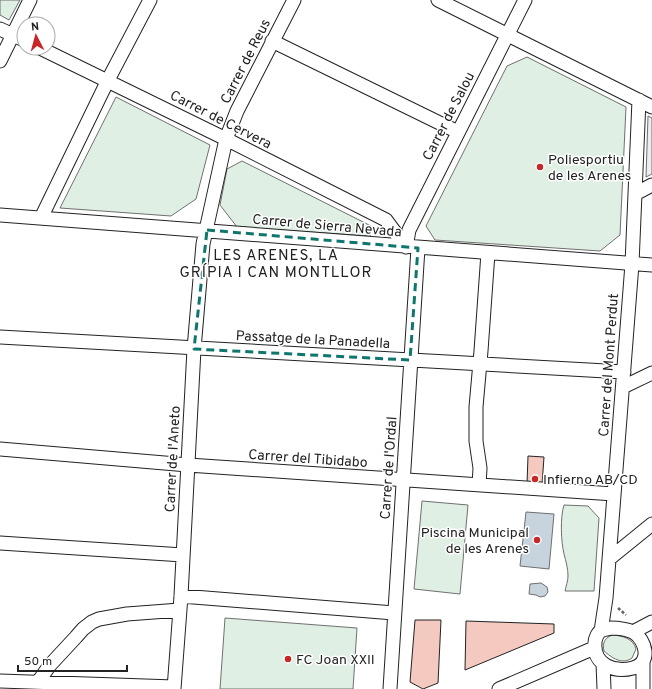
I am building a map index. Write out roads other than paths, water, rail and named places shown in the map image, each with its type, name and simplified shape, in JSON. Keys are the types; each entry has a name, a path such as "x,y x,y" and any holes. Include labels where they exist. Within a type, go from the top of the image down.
{"street":[{"path":"25,16 30,0"},
{"path":"41,218 108,80 150,0"},
{"name":"Carrer de Reus","path":"206,230 226,139 237,111 294,0"},
{"path":"438,0 652,107"},
{"name":"Carrer de Salou","path":"412,248 409,230 525,0"},
{"path":"0,29 16,37"},
{"path":"0,61 16,41"},
{"path":"272,41 458,132"},
{"name":"Carrer de Cervera","path":"56,56 108,80 386,220 409,230"},
{"name":"Carrer del Mont Perdut","path":"601,631 606,598 632,264 639,100"},
{"path":"635,194 652,185"},
{"name":"Carrer de Sierra Nevada","path":"0,215 206,230 412,248 652,265"},
{"name":"Carrer de Cervera","path":"386,220 412,248"},
{"name":"Carrer de l'Aneto","path":"174,688 181,596 194,348 203,244 206,230"},
{"name":"Carrer de l'Ordal","path":"390,689 410,360 412,248"},
{"path":"479,485 480,468 476,441 476,407 488,253"},
{"name":"Passatge de la Panadella","path":"0,337 624,372"},
{"path":"622,387 652,373"},
{"name":"Carrer del Tibidabo","path":"0,448 188,465 614,494"},
{"path":"609,559 652,524"},
{"path":"0,543 183,555"},
{"path":"181,596 394,614"},
{"path":"38,682 50,665 82,629 92,622 127,614 180,610"},
{"path":"633,632 652,622"},
{"path":"643,689 647,658 645,647 640,638 633,632 624,629 611,628 601,631 595,638 594,648 596,657 612,668 624,670 636,667 647,658"},
{"path":"499,689 594,648"},
{"path":"603,663 604,689"},
{"path":"0,681 174,688"}],"place":[{"name":"Poliesportiu de les Arenes","path":"540,167"},
{"name":"Infierno AB/CD","path":"535,479"},
{"name":"Piscina Municipal de les Arenes","path":"537,540"},
{"name":"FC Joan XXII","path":"288,659"}],"district":[{"name":"LES ARENES, LA GRÍPIA I CAN MONTLLOR","path":"276,264"}]}
